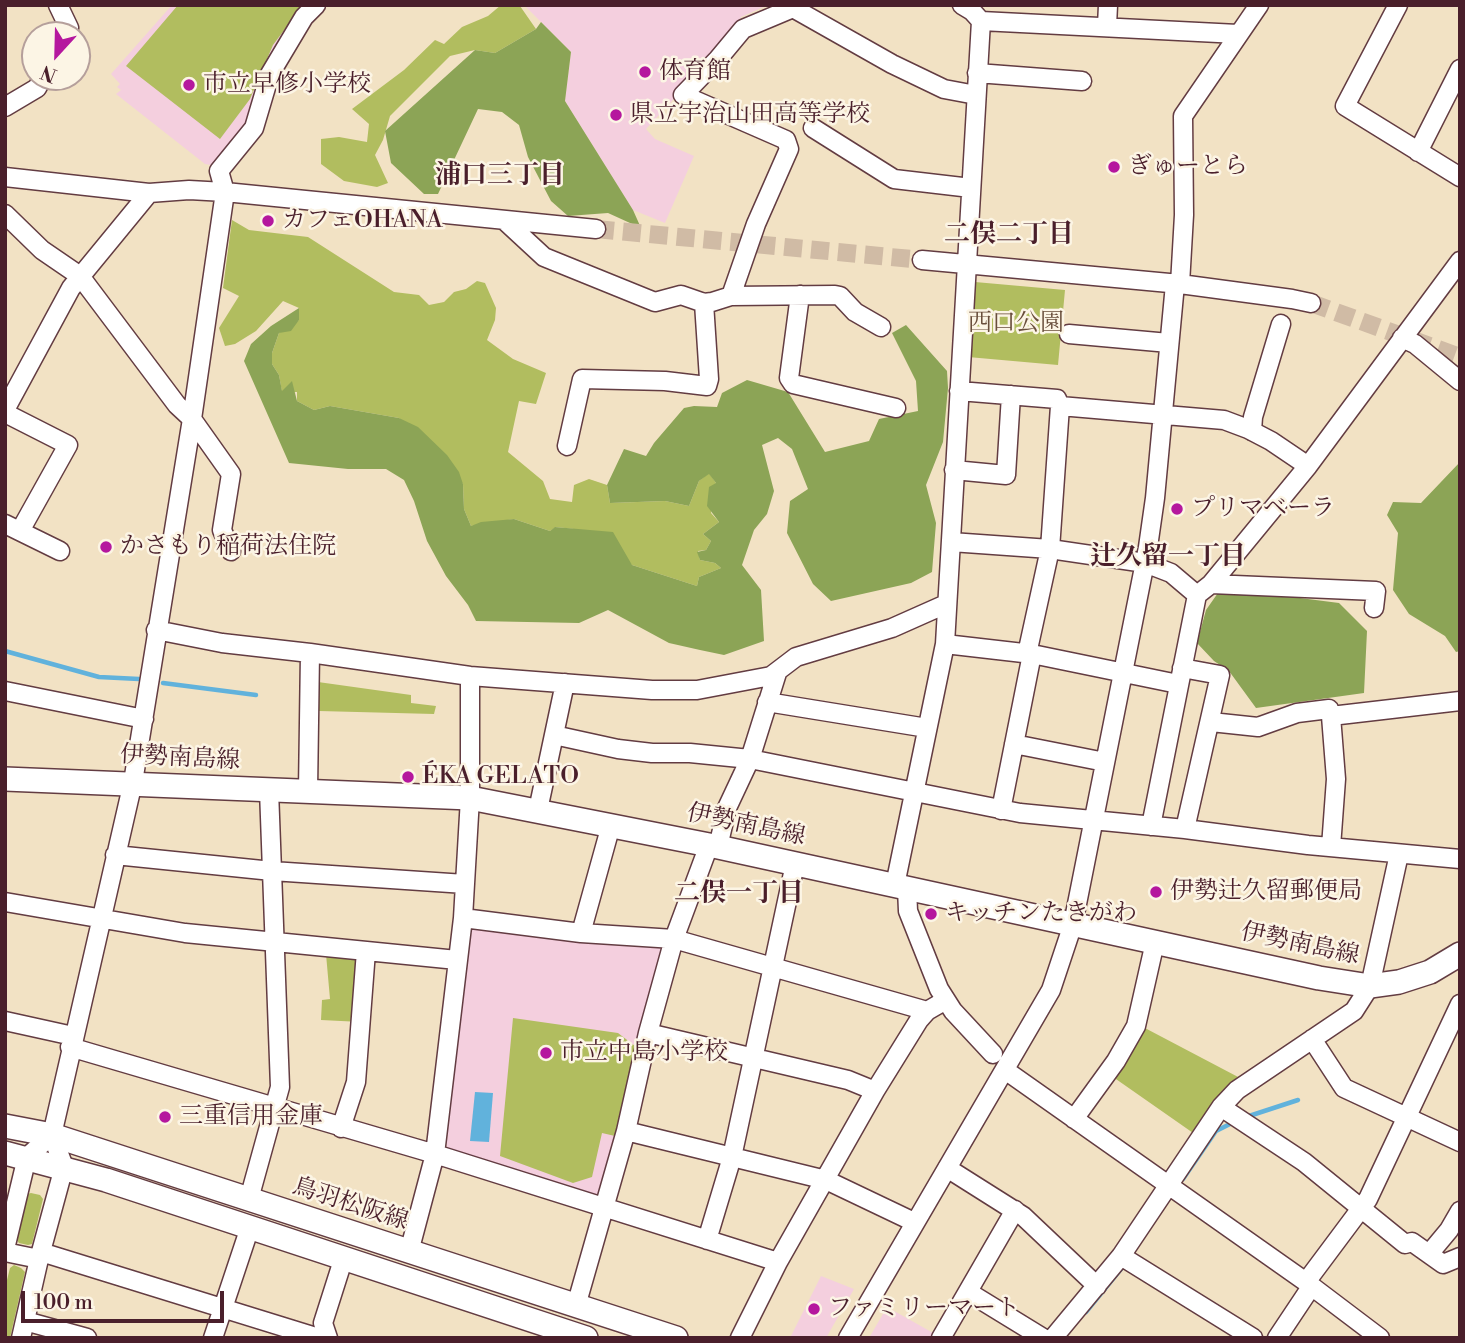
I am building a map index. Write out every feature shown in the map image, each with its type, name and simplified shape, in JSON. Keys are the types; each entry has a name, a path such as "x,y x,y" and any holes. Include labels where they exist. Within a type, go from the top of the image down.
{"main road":[{"name":"伊勢南島線","path":"5,779 133,782 470,798 714,846 1319,978 1370,986 1399,982 1430,972 1460,954"},
{"name":"鳥羽松阪線","path":"5,1126 52,1135 676,1338"},
{"path":"16,1155 64,1167 344,1257 574,1336"}],"street":[{"path":"58,5 66,21"},
{"path":"87,1338 23,1329 64,1167 52,1135 133,782 144,719 225,192 219,171 254,128 270,74 304,17 316,5"},
{"path":"1107,26 1108,5"},
{"path":"848,1338 1051,990 1073,924 1145,563 1155,498 1184,215 1183,116 1259,5"},
{"path":"1398,5 1345,106 1460,177"},
{"path":"731,296 756,224 789,149 786,140 683,95 743,29 793,8 892,64 944,89 976,95"},
{"path":"993,1054 939,989 901,887 914,791 945,644 977,73 972,11 1107,26 1238,34"},
{"path":"1418,152 1460,69"},
{"path":"977,73 1082,81"},
{"path":"5,107 33,91"},
{"path":"813,128 894,179 971,188"},
{"path":"5,177 149,192 225,192 596,229"},
{"path":"60,551 13,527 68,445 5,411 71,288 149,192"},
{"path":"5,214 42,250 80,276 177,405 192,419 231,474 222,530 231,551"},
{"path":"504,220 544,257 655,302 681,295 704,303 731,296 840,296 855,312 881,327"},
{"path":"922,260 1177,284 1311,303"},
{"path":"1151,826 1180,676 1204,589 1308,466 1460,261"},
{"path":"800,295 789,378 793,384 896,408"},
{"path":"567,446 582,379 665,381 708,386 704,303"},
{"path":"1252,431 1252,416 1281,324"},
{"path":"1069,334 1169,343"},
{"path":"1402,338 1435,359 1460,382"},
{"path":"959,391 1057,398 1060,406 1050,548 1002,810"},
{"path":"954,470 1006,475 1010,395"},
{"path":"1060,406 1224,420 1252,431 1308,466"},
{"path":"951,542 1050,548 1145,563 1204,589 1376,591 1374,608"},
{"path":"156,630 222,643 470,676 652,690 697,690 771,676 796,657 892,628 946,604"},
{"path":"945,644 1030,654 1123,673 1220,675 1185,829"},
{"path":"308,791 310,653"},
{"path":"576,1306 626,1131 648,1033 674,939 714,846 727,808 750,759 777,673"},
{"path":"410,1252 435,1154 463,918 470,798 470,676"},
{"path":"538,810 565,683"},
{"path":"5,691 144,719"},
{"path":"1331,716 1460,701"},
{"path":"768,702 927,728"},
{"path":"1211,722 1258,727 1297,712 1329,709 1336,779 1331,847"},
{"path":"554,734 618,749 750,759 1002,810 1460,859"},
{"path":"1014,744 1105,762"},
{"path":"249,1199 280,1087 269,790"},
{"path":"581,933 611,825"},
{"path":"1052,1338 1097,1286 1126,1260 1172,1189 1232,1114 1237,1090 1354,1010 1370,986 1399,854"},
{"path":"115,855 272,871 466,884"},
{"path":"707,1240 732,1157 795,864"},
{"path":"5,902 185,933 457,960"},
{"path":"463,918 581,933 674,939 927,1011"},
{"path":"1074,1119 1116,1061 1136,1026 1155,942"},
{"path":"341,1128 356,1082 366,951"},
{"path":"740,1338 778,1262 875,1091 919,1020 927,1011 946,1000"},
{"path":"1277,1338 1308,1285 1362,1208 1460,1004"},
{"path":"5,1021 275,1108 435,1154 778,1262"},
{"path":"648,1033 848,1080 875,1091"},
{"path":"1312,1038 1344,1088 1460,1142"},
{"path":"1005,1070 1380,1338"},
{"path":"1232,1114 1304,1163 1405,1244 1412,1242 1443,1264 1460,1256"},
{"path":"626,1131 826,1180 915,1222"},
{"path":"52,1135 16,1155 5,1251 40,1256 316,1337 327,1336 323,1323 344,1257"},
{"path":"947,1168 1015,1210 1097,1286"},
{"path":"941,1338 1015,1210"},
{"path":"1429,1255 1460,1211"},
{"path":"213,1338 250,1227"},
{"path":"1126,1260 1253,1338"},
{"path":"968,1292 1043,1338"}],"shaded area":[{"name":"市立早修小学校","path":"172,5 307,5 250,121 211,165 205,164 116,94 121,90 117,87 120,84 111,74"},
{"name":"県立宇治山田高等学校","path":"524,5 768,5 741,17 723,46 646,129 655,139 694,156 665,223 633,210 565,101 571,52"},
{"name":"市立中島小学校","path":"471,925 661,948 663,954 602,1197 595,1202 446,1153 464,932"},
{"path":"821,1276 854,1289 826,1338 790,1338"},
{"path":"887,1307 935,1334 933,1338 869,1338"}],"green space":[{"name":"市立早修小学校","path":"178,5 303,5 273,45 250,99 220,139 126,66"},
{"path":"501,5 520,6 536,29 495,53 475,50 450,56 390,116 375,155 388,183 377,187 344,181 321,164 321,139 339,137 367,142 369,124 352,109 404,70 435,40 444,44 462,27 488,16"},
{"path":"541,22 571,52 565,101 633,210 641,228 608,213 568,216 551,201 528,157 519,125 502,112 478,109 438,194 424,194 391,163 385,131 475,50 495,53 536,29"},
{"path":"232,220 249,230 308,237 394,292 419,295 429,305 444,302 454,292 466,289 477,281 485,283 496,308 495,320 487,340 513,359 546,373 536,404 519,401 508,452 543,481 550,499 572,502 574,485 589,479 607,485 610,503 665,501 689,506 699,481 709,473 716,483 711,513 719,522 703,534 711,541 706,550 698,551 700,560 715,563 721,568 699,577 697,586 632,565 574,529 556,527 550,531 514,519 471,526 464,509 463,484 399,418 330,406 314,410 297,401 297,392 282,392 279,375 272,364 272,353 279,333 299,320 299,308 283,301 256,331 235,344 225,346 219,328 239,296 223,288"},
{"name":"西口公園","path":"975,282 1065,290 1058,365 968,357"},
{"path":"299,308 299,320 291,331 279,333 272,353 272,364 279,375 282,391 292,381 297,401 314,410 330,406 399,418 418,427 447,455 459,472 463,484 464,509 471,526 481,522 514,519 550,531 555,527 613,532 632,565 697,586 699,577 721,568 715,563 700,560 697,552 706,550 711,541 703,534 719,522 707,506 709,487 716,483 709,474 699,481 689,506 665,501 610,503 607,485 624,449 646,456 684,408 717,407 722,393 747,380 788,392 825,452 869,441 879,419 918,411 916,381 892,333 906,325 947,371 943,442 926,485 936,523 932,572 911,583 831,601 813,584 787,533 790,501 808,489 792,449 778,438 762,445 774,491 767,514 754,530 742,565 761,590 764,641 724,655 669,643 608,610 579,623 476,621 427,541 404,480 386,469 348,469 289,463 244,361 251,344 271,326"},
{"path":"1460,462 1460,651 1456,652 1445,636 1409,614 1393,590 1398,533 1387,515 1393,502 1421,503"},
{"path":"1220,590 1339,603 1367,631 1364,693 1256,708 1229,671 1214,661 1197,643 1206,610"},
{"path":"318,682 411,695 411,703 436,706 434,714 319,711"},
{"path":"326,954 363,960 361,1022 321,1020 322,1000 330,999"},
{"path":"513,1018 618,1033 635,1046 615,1136 602,1133 592,1177 573,1183 500,1156"},
{"path":"1143,1027 1240,1078 1196,1135 1113,1077"},
{"path":"27,1194 40,1195 43,1199 32,1244 28,1245 19,1243 16,1239"},
{"path":"14,1265 25,1272 10,1338 5,1338 5,1288 10,1268"}],"water":[{"path":"475,1092 493,1093 489,1142 470,1141"}],"waterway":[{"path":"5,651 99,677 139,679"},
{"path":"163,683 256,695"},
{"path":"1246,1117 1298,1100"},
{"path":"1183,1179 1216,1131 1234,1122"},
{"path":"1086,1312 1125,1264"}],"tunnel":[{"path":"596,229 922,260"},
{"path":"1311,303 1460,357"}],"place":[{"name":"体育館","path":"645,72"},
{"name":"市立早修小学校","path":"189,85"},
{"name":"県立宇治山田高等学校","path":"616,115"},
{"name":"ぎゅーとら","path":"1114,167"},
{"name":"カフェOHANA","path":"268,221"},
{"name":"プリマベーラ","path":"1177,509"},
{"name":"かさもり稲荷法住院","path":"106,547"},
{"name":"ÉKA GELATO","path":"408,777"},
{"name":"伊勢辻久留郵便局","path":"1156,892"},
{"name":"キッチンたきがわ","path":"931,914"},
{"name":"市立中島小学校","path":"546,1053"},
{"name":"三重信用金庫","path":"165,1117"},
{"name":"ファミリーマート","path":"814,1309"}],"district":[{"name":"浦口三丁目","path":"500,177"},
{"name":"二俣二丁目","path":"1009,236"},
{"name":"辻久留一丁目","path":"1168,558"},
{"name":"二俣一丁目","path":"739,895"}]}
